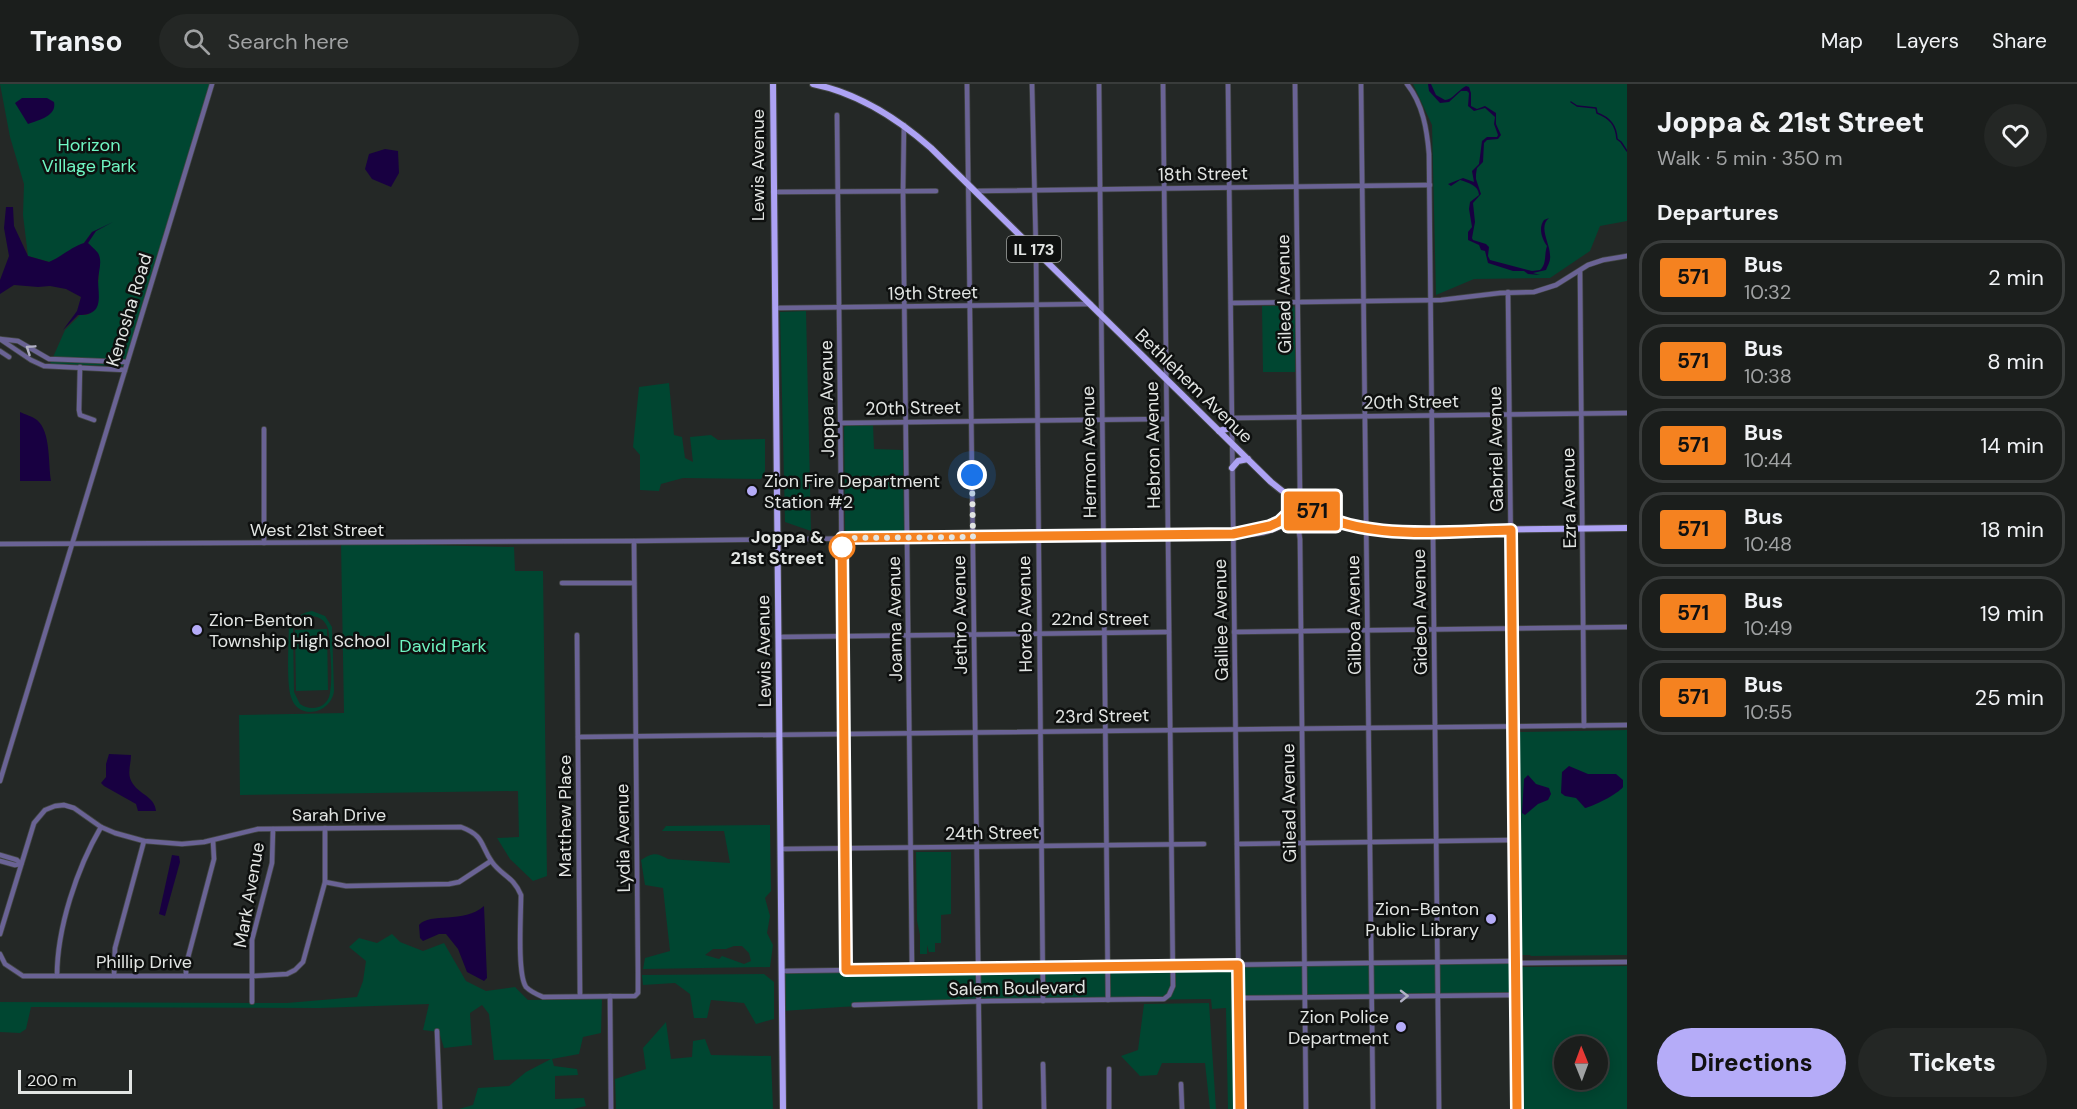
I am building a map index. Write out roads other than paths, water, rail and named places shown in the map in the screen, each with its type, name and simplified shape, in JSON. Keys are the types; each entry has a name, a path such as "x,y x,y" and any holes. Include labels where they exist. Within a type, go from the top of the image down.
{"main road":[{"name":"Lewis Avenue","path":"773,84 783,1109"},
{"name":"Bethlehem Avenue","path":"813,84 863,101 904,125 932,148 1271,482 1299,503 1333,520 1366,529 1433,531 1627,528"},
{"path":"1219,431 1230,428 1232,421"},
{"path":"1232,468 1238,460 1248,459"}],"street":[{"name":"Kenosha Road","path":"0,781 212,84"},
{"name":"Jethro Avenue","path":"967,84 980,1109"},
{"name":"Horeb Avenue","path":"1032,84 1036,251 1043,1000"},
{"name":"Hermon Avenue","path":"1098,84 1108,1000"},
{"name":"Hebron Avenue","path":"1163,84 1173,986"},
{"name":"Galilee Avenue","path":"1228,84 1240,1109"},
{"name":"Gilead Avenue","path":"1295,84 1299,503"},
{"name":"Gilboa Avenue","path":"1361,84 1373,1109"},
{"name":"Gideon Avenue","path":"1407,84 1419,105 1426,128 1430,185 1439,1109"},
{"name":"Joppa Avenue","path":"837,115 846,970"},
{"name":"Joanna Avenue","path":"904,125 912,969"},
{"name":"18th Street","path":"976,191 1430,185"},
{"path":"773,192 936,191"},
{"path":"1231,303 1431,300 1544,289 1603,260 1627,256"},
{"name":"Ezra Avenue","path":"1580,271 1584,726"},
{"name":"Gabriel Avenue","path":"1508,292 1517,1109"},
{"name":"19th Street","path":"775,308 1090,304"},
{"path":"0,339 18,341 49,359 127,362"},
{"path":"0,339 44,366 125,370"},
{"path":"0,351 9,357"},
{"path":"80,367 80,415 94,420"},
{"name":"20th Street","path":"1232,421 1299,417 1627,413"},
{"name":"20th Street","path":"841,423 1166,419"},
{"path":"264,429 264,543"},
{"path":"1287,519 1299,503"},
{"name":"Gilead Avenue","path":"1287,519 1299,532 1300,539 1306,1109"},
{"name":"West 21st Street","path":"0,544 1242,535 1266,532 1282,526 1287,519"},
{"name":"Lydia Avenue","path":"610,996 635,996 638,993 634,541"},
{"path":"562,583 634,583"},
{"path":"1234,632 1627,627"},
{"name":"22nd Street","path":"778,637 1169,632"},
{"name":"Matthew Place","path":"577,635 580,996"},
{"name":"23rd Street","path":"578,737 844,732 1627,725"},
{"name":"Sarah Drive","path":"21,864 34,823 45,810 55,806 74,808 101,827 144,841 182,844 213,841 245,832 273,829 461,827 477,835"},
{"path":"57,976 59,939 84,860 101,827"},
{"path":"325,828 325,882 346,886 449,884 459,882 491,861"},
{"name":"Mark Avenue","path":"252,1002 252,940 272,863 273,829"},
{"path":"481,829 477,835 491,861 516,885 521,895 521,973 526,987 543,997 610,996 611,1109"},
{"path":"1237,844 1514,840"},
{"path":"114,976 115,948 144,841"},
{"path":"186,976 186,965 214,859 213,841"},
{"name":"24th Street","path":"781,849 1204,844"},
{"path":"0,855 17,860 21,864"},
{"path":"0,861 15,865 21,864"},
{"path":"0,934 21,864"},
{"name":"Phillip Drive","path":"0,954 2,966 23,976 287,974 303,962 325,882"},
{"name":"Salem Boulevard","path":"782,971 1437,962 1627,962"},
{"name":"Salem Boulevard","path":"854,1005 1164,999 1169,995 1173,986"},
{"path":"1239,998 1516,995"},
{"path":"437,1031 440,1109"},
{"path":"1043,1064 1044,1109"},
{"path":"1109,1069 1109,1109"},
{"path":"1181,1084 1182,1109"}],"waterway":[{"path":"1571,102 1577,106 1596,108 1597,113 1612,123 1617,139 1627,151"}],"place":[{"name":"Zion Fire Department Station #2","path":"752,491"},
{"name":"Joppa & 21st Street","path":"842,547"},
{"name":"Zion-Benton Township High School","path":"197,630"},
{"name":"Zion-Benton Public Library","path":"1491,919"},
{"name":"Zion Police Department","path":"1401,1027"}],"park label":[{"name":"Horizon Village Park","path":"89,155"},
{"name":"David Park","path":"443,646"}]}
